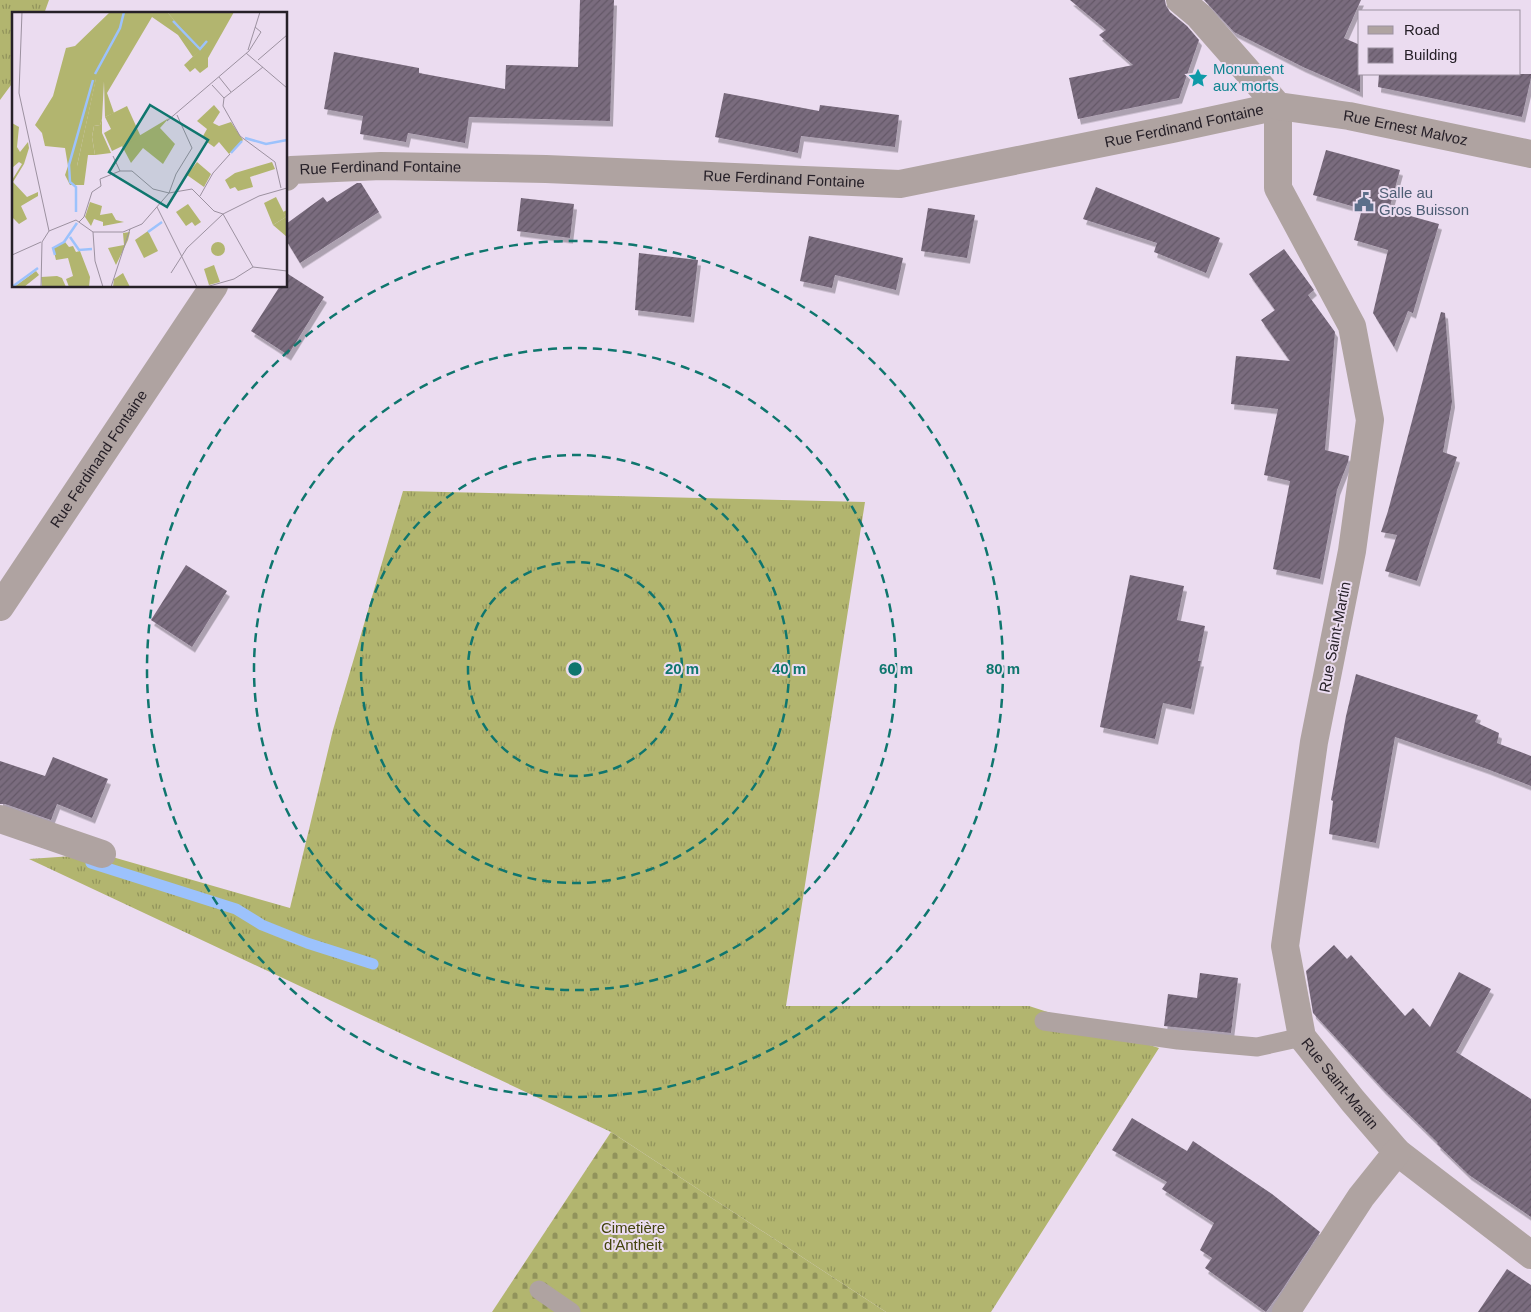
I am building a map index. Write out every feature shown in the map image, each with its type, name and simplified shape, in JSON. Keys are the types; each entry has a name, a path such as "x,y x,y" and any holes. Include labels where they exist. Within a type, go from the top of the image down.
{"street":[{"path":"1180,0 1198,15 1278,106"},
{"name":"Rue Ernest Malvoz","path":"1278,106 1348,116 1531,154"},
{"name":"Rue Ferdinand Fontaine","path":"288,174 291,170 381,166 546,169 900,184 1278,106"},
{"name":"Rue Saint-Martin","path":"1278,106 1278,188 1352,326 1370,420 1352,551 1314,742 1285,946 1302,1037 1397,1152 1531,1255"},
{"name":"Rue Ferdinand Fontaine","path":"0,607 213,288"},
{"path":"0,819 102,854"},
{"path":"1286,1312 1361,1197 1397,1152"}],"lane":[{"path":"1044,1021 1178,1040 1257,1047 1302,1037"},
{"path":"539,1290 571,1312"}],"green space":[{"path":"0,0 49,0 45,12 12,12 12,84 0,100"},
{"path":"403,491 865,502 786,1006 1029,1006 1159,1048 991,1312 886,1312 611,1132 29,859 102,854 290,908 333,730"},
{"name":"Cimetière d'Antheit","path":"611,1132 886,1312 492,1312"}],"building":[{"path":"580,0 614,0 610,121 469,117 465,143 408,133 406,142 360,134 363,116 324,109 334,52 419,68 419,73 505,89 506,65 578,67"},
{"path":"1070,0 1165,0 1170,12 1187,26 1199,40 1179,98 1078,119 1069,78 1133,65 1099,35 1106,30"},
{"path":"1204,0 1361,0 1344,38 1358,44 1360,92 1303,67 1234,32"},
{"path":"1531,74 1522,117 1378,87 1379,75"},
{"path":"724,93 819,111 820,105 899,115 895,147 801,136 798,153 715,137"},
{"name":"Salle au Gros Buisson","path":"1326,150 1400,170 1389,210 1439,224 1413,313 1408,311 1394,347 1373,313 1388,250 1354,240 1362,209 1313,195"},
{"path":"357,183 361,183 379,212 300,263 288,243 288,223 323,197 327,202"},
{"path":"1096,187 1220,238 1206,273 1154,252 1157,243 1083,219"},
{"path":"521,198 574,204 570,238 517,231"},
{"path":"928,208 975,215 967,258 921,251"},
{"path":"809,236 903,258 896,290 835,275 832,288 800,281"},
{"path":"1284,249 1314,290 1308,295 1335,332 1325,450 1349,456 1337,490 1320,579 1273,569 1290,481 1264,475 1278,409 1231,404 1236,356 1290,361 1261,320 1275,310 1249,274"},
{"path":"639,253 698,260 691,317 635,310"},
{"path":"288,274 324,297 288,355 251,331 279,288 288,288"},
{"path":"1441,312 1445,313 1452,402 1443,452 1457,457 1417,581 1385,571 1397,535 1381,532"},
{"path":"186,565 227,591 192,647 151,620"},
{"path":"1130,575 1184,586 1177,620 1205,626 1198,661 1201,661 1191,709 1163,703 1155,739 1100,727"},
{"path":"1356,674 1478,715 1475,722 1499,733 1497,743 1531,756 1531,786 1395,737 1376,843 1329,834 1333,801 1331,800 1346,716"},
{"path":"53,757 108,779 92,818 57,804 51,820 0,804 0,761 45,776"},
{"path":"1334,945 1347,959 1351,955 1405,1016 1413,1008 1430,1027 1459,972 1491,989 1456,1052 1531,1099 1531,1217 1469,1175 1383,1089 1313,1013 1306,971"},
{"path":"1200,973 1238,978 1231,1033 1164,1026 1168,994 1197,998"},
{"path":"1132,1118 1187,1151 1193,1141 1272,1194 1320,1232 1266,1312 1205,1268 1212,1258 1200,1250 1214,1223 1162,1189 1167,1182 1112,1150"},
{"path":"1507,1269 1531,1285 1531,1312 1478,1312"}],"waterway":[{"path":"91,863 236,909 262,925 307,943 373,964"}],"place":[{"name":"Monument aux morts","path":"1198,78"},
{"name":"Salle au Gros Buisson","path":"1364,202"}]}
